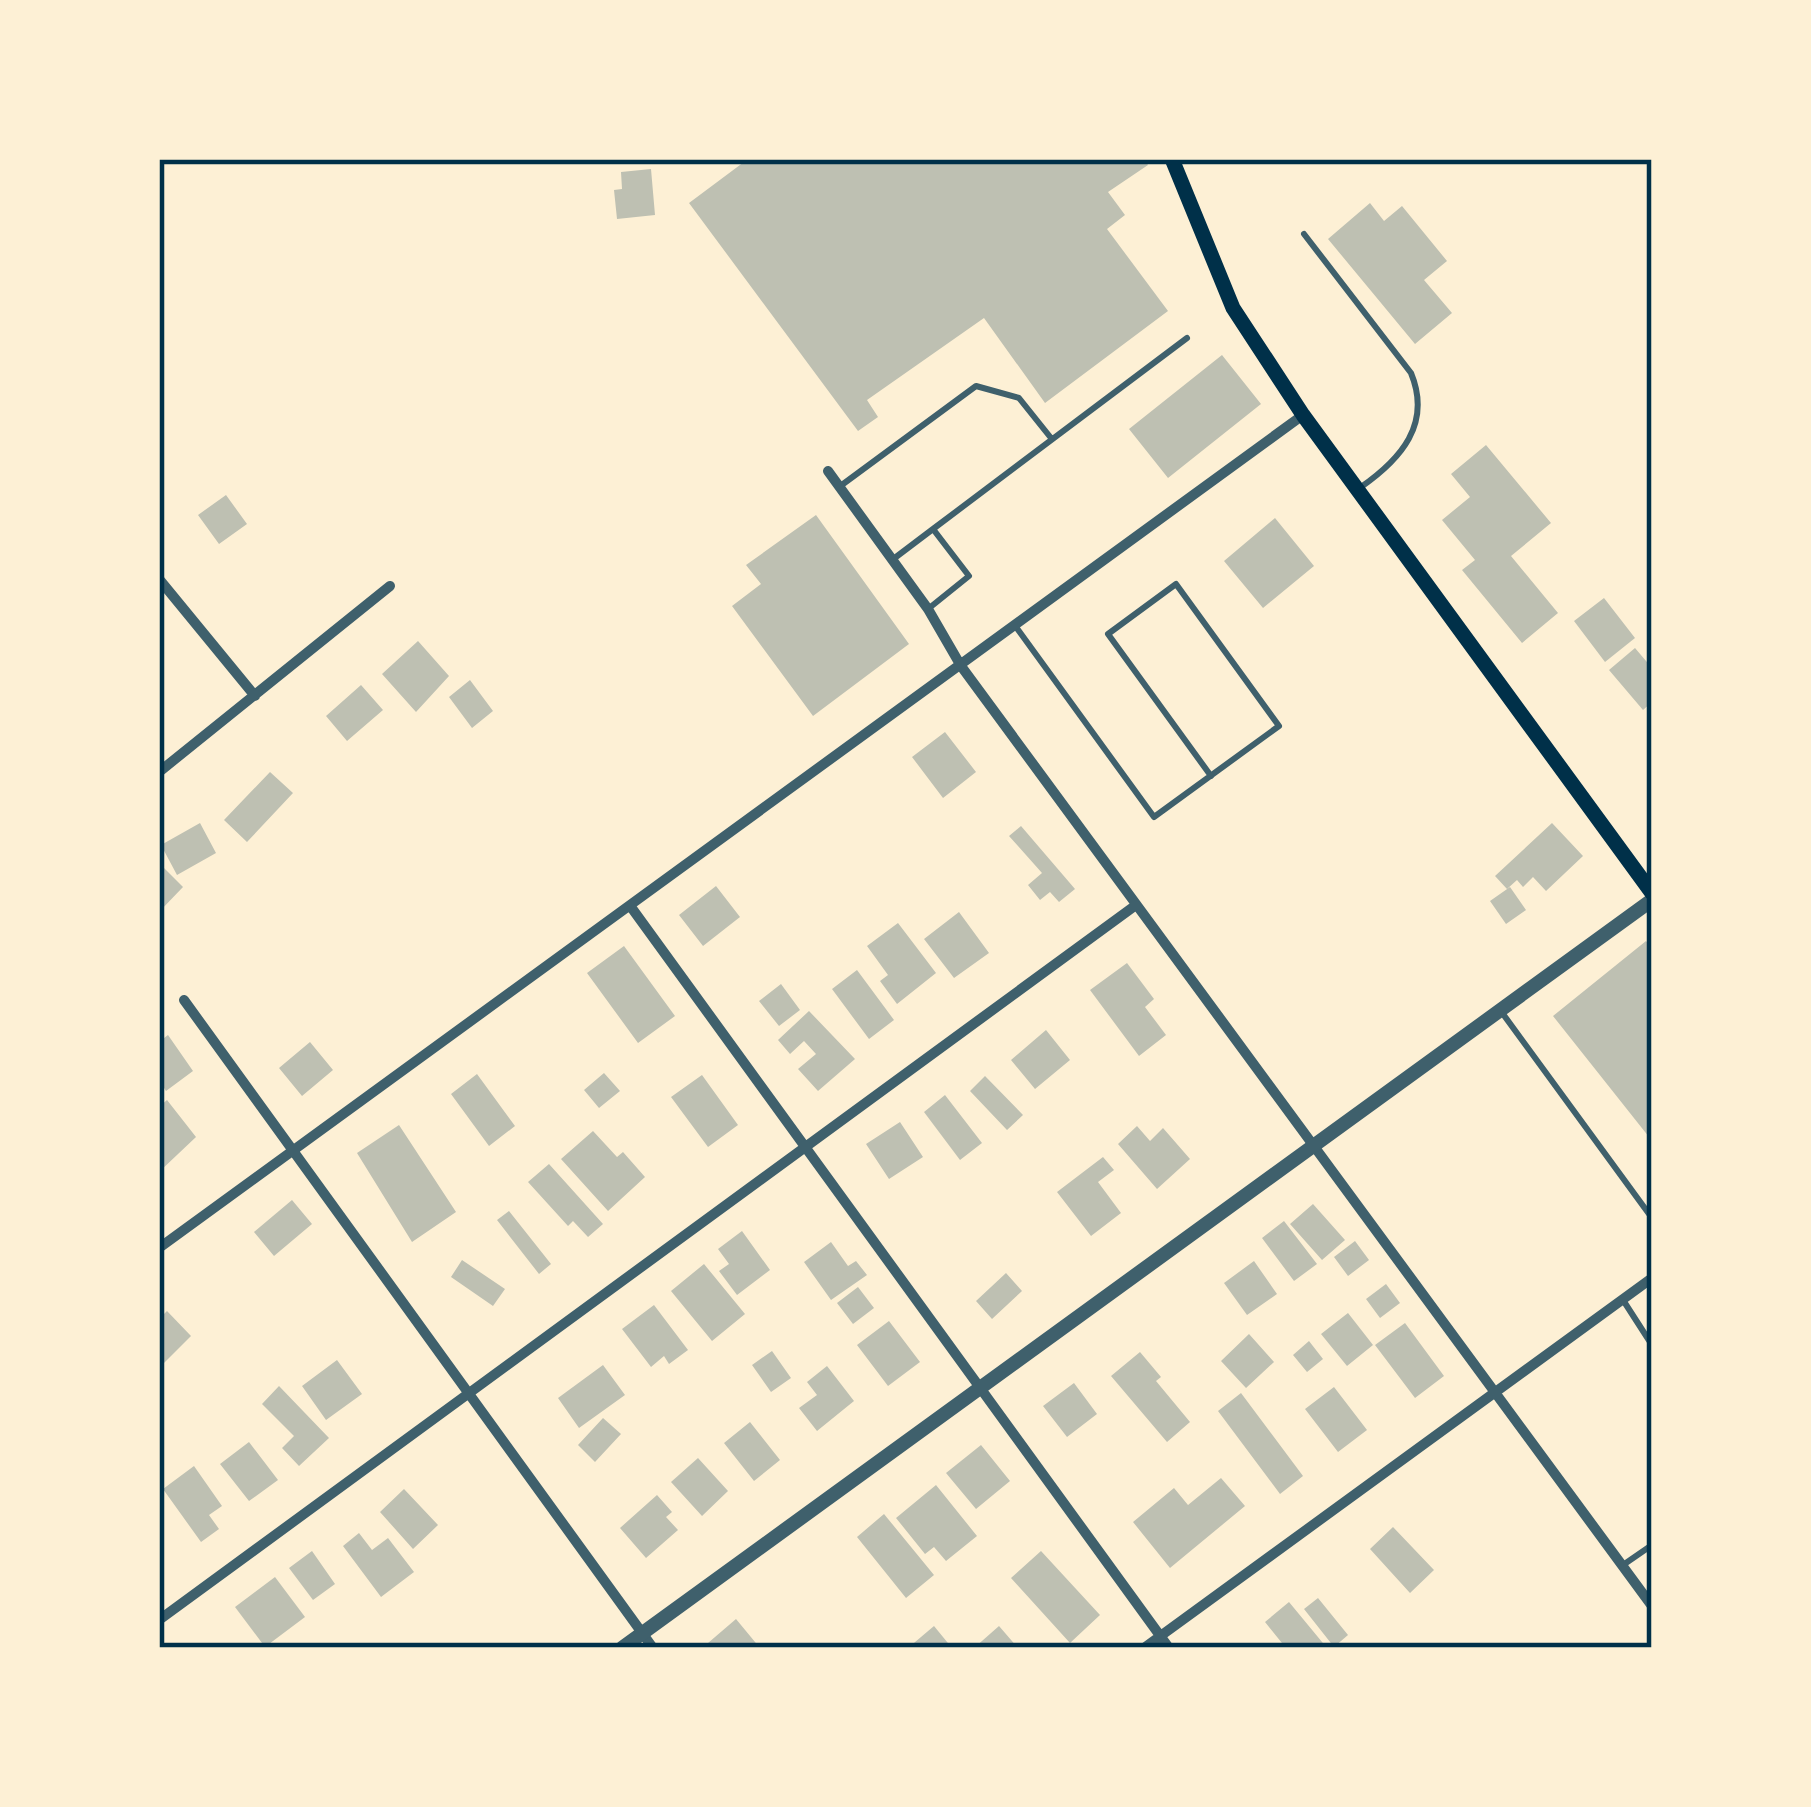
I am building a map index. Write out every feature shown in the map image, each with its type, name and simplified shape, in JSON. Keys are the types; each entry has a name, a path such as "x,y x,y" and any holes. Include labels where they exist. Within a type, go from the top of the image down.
{"main road":[{"path":"1172,159 1233,308 1303,415 1652,897"}],"street":[{"path":"159,1248 1303,415"},
{"path":"828,471 928,609 961,666 1652,1606"},
{"path":"159,579 255,696"},
{"path":"159,772 390,586"},
{"path":"622,1648 1652,897"},
{"path":"159,1620 1136,905"},
{"path":"631,907 1169,1648"},
{"path":"184,1000 653,1648"},
{"path":"1144,1648 1652,1278"}],"lane":[{"path":"1304,234 1419,391 1421,407 1413,434 1391,465 1358,489"},
{"path":"892,560 1187,338"},
{"path":"839,487 976,386 1019,398 1051,438"},
{"path":"928,609 969,576 933,529"},
{"path":"1016,627 1154,818 1280,726 1176,584 1108,634 1211,776"},
{"path":"1501,1011 1652,1218"},
{"path":"1623,1300 1652,1345"},
{"path":"1622,1565 1652,1545"}],"building":[{"path":"748,159 1144,159 1148,165 1108,192 1125,215 1107,229 1168,311 1045,403 984,318 867,400 878,417 858,431 689,203"},
{"path":"651,169 655,215 617,219 614,190 622,189 621,172"},
{"path":"1370,203 1384,221 1402,206 1447,261 1424,280 1452,313 1415,344 1328,239"},
{"path":"1222,355 1261,404 1168,478 1129,429"},
{"path":"1486,445 1551,523 1511,556 1558,613 1522,643 1462,570 1475,560 1442,520 1470,497 1451,474"},
{"path":"226,495 247,524 219,544 198,515"},
{"path":"816,515 909,644 813,716 732,606 761,584 746,565"},
{"path":"1275,518 1314,566 1263,608 1224,561"},
{"path":"1604,598 1635,638 1605,662 1574,621"},
{"path":"418,641 449,676 416,712 382,674"},
{"path":"1635,648 1652,668 1652,702 1643,710 1609,670"},
{"path":"470,680 493,711 472,728 449,697"},
{"path":"361,685 383,710 347,741 326,716"},
{"path":"945,732 976,772 943,798 912,757"},
{"path":"270,772 293,793 247,842 224,820"},
{"path":"200,823 216,853 177,875 161,845"},
{"path":"1552,823 1583,856 1546,891 1533,877 1523,887 1517,880 1507,889 1495,876"},
{"path":"1021,826 1075,889 1059,902 1050,892 1040,900 1028,885 1042,873 1009,836"},
{"path":"163,867 183,887 159,912 159,871"},
{"path":"716,886 740,917 703,946 679,915"},
{"path":"1510,887 1526,910 1506,924 1490,901"},
{"path":"959,912 989,953 954,978 924,939"},
{"path":"898,923 936,973 897,1004 880,981 888,975 867,946"},
{"path":"1646,941 1652,948 1649,1137 1553,1016"},
{"path":"624,946 675,1016 638,1043 587,973"},
{"path":"1127,963 1154,999 1145,1007 1166,1035 1139,1056 1090,990"},
{"path":"857,970 894,1020 869,1039 832,989"},
{"path":"781,984 800,1010 779,1026 759,1001"},
{"path":"809,1011 855,1059 818,1091 798,1069 816,1054 804,1041 790,1054 778,1040"},
{"path":"1046,1030 1070,1060 1035,1089 1011,1060"},
{"path":"168,1035 193,1071 166,1091 159,1080 159,1042"},
{"path":"310,1042 333,1070 302,1096 279,1068"},
{"path":"604,1073 620,1091 599,1108 584,1090"},
{"path":"477,1074 515,1126 489,1146 451,1094"},
{"path":"702,1075 738,1125 708,1147 671,1097"},
{"path":"985,1076 1023,1115 1007,1130 970,1091"},
{"path":"945,1095 982,1143 960,1160 924,1112"},
{"path":"167,1100 196,1137 159,1172 159,1107"},
{"path":"900,1122 923,1157 889,1179 866,1144"},
{"path":"399,1125 456,1212 412,1242 357,1153"},
{"path":"1137,1126 1150,1141 1163,1128 1190,1159 1157,1189 1118,1144"},
{"path":"593,1131 617,1157 623,1152 645,1177 608,1211 561,1159"},
{"path":"1103,1157 1114,1170 1098,1182 1121,1213 1091,1236 1057,1192"},
{"path":"549,1164 603,1224 588,1237 573,1221 568,1226 528,1182"},
{"path":"292,1200 312,1224 274,1256 254,1232"},
{"path":"1313,1204 1345,1240 1322,1260 1290,1224"},
{"path":"509,1211 551,1264 539,1274 497,1220"},
{"path":"1284,1221 1317,1264 1294,1281 1262,1238"},
{"path":"742,1231 770,1270 737,1295 719,1271 729,1264 718,1249"},
{"path":"1355,1241 1369,1260 1348,1276 1334,1257"},
{"path":"831,1242 848,1266 856,1261 867,1275 831,1300 804,1262"},
{"path":"462,1260 505,1289 493,1306 451,1277"},
{"path":"1254,1261 1277,1294 1247,1315 1224,1283"},
{"path":"704,1264 745,1314 712,1341 671,1291"},
{"path":"1006,1273 1022,1291 992,1319 976,1301"},
{"path":"1386,1284 1400,1303 1380,1318 1366,1299"},
{"path":"858,1287 874,1308 853,1324 837,1303"},
{"path":"654,1305 688,1350 669,1364 664,1356 651,1367 622,1329"},
{"path":"167,1311 191,1336 159,1368 159,1319"},
{"path":"1348,1313 1373,1345 1347,1366 1321,1334"},
{"path":"889,1321 920,1362 888,1386 857,1345"},
{"path":"1405,1323 1444,1376 1415,1398 1375,1345"},
{"path":"1249,1334 1274,1362 1246,1388 1221,1361"},
{"path":"1309,1341 1323,1359 1307,1372 1293,1355"},
{"path":"772,1351 791,1378 771,1392 752,1365"},
{"path":"1140,1352 1161,1377 1156,1381 1190,1422 1167,1442 1111,1376"},
{"path":"337,1360 362,1394 326,1420 302,1386"},
{"path":"603,1365 625,1395 579,1428 558,1398"},
{"path":"827,1366 854,1401 817,1431 799,1408 817,1395 807,1382"},
{"path":"1074,1383 1097,1414 1067,1437 1043,1406"},
{"path":"279,1386 329,1438 299,1466 282,1448 294,1436 262,1404"},
{"path":"1334,1387 1367,1430 1338,1452 1305,1409"},
{"path":"1241,1393 1303,1476 1280,1494 1218,1411"},
{"path":"603,1418 621,1434 595,1462 578,1445"},
{"path":"750,1422 780,1460 754,1481 724,1443"},
{"path":"249,1442 278,1480 249,1501 220,1464"},
{"path":"981,1445 1010,1481 976,1509 946,1473"},
{"path":"698,1458 728,1491 702,1516 671,1482"},
{"path":"194,1466 222,1506 209,1515 219,1529 201,1542 163,1489"},
{"path":"1221,1478 1245,1506 1170,1568 1133,1522 1174,1488 1188,1505"},
{"path":"936,1485 977,1536 946,1561 934,1547 925,1554 896,1518"},
{"path":"404,1489 438,1525 413,1549 380,1512"},
{"path":"657,1495 672,1512 666,1517 678,1530 646,1558 620,1528"},
{"path":"884,1514 934,1575 906,1598 857,1537"},
{"path":"1393,1527 1434,1570 1410,1593 1370,1549"},
{"path":"359,1533 372,1550 388,1538 414,1572 381,1597 343,1546"},
{"path":"312,1551 335,1584 313,1600 289,1568"},
{"path":"1041,1551 1100,1615 1070,1643 1011,1578"},
{"path":"275,1577 305,1617 265,1647 235,1607"},
{"path":"1318,1598 1348,1635 1334,1647 1304,1609"},
{"path":"1289,1602 1327,1648 1286,1648 1265,1622"},
{"path":"736,1619 760,1648 712,1648 708,1643"},
{"path":"934,1626 952,1648 908,1648"},
{"path":"999,1626 1018,1648 974,1648"}]}
